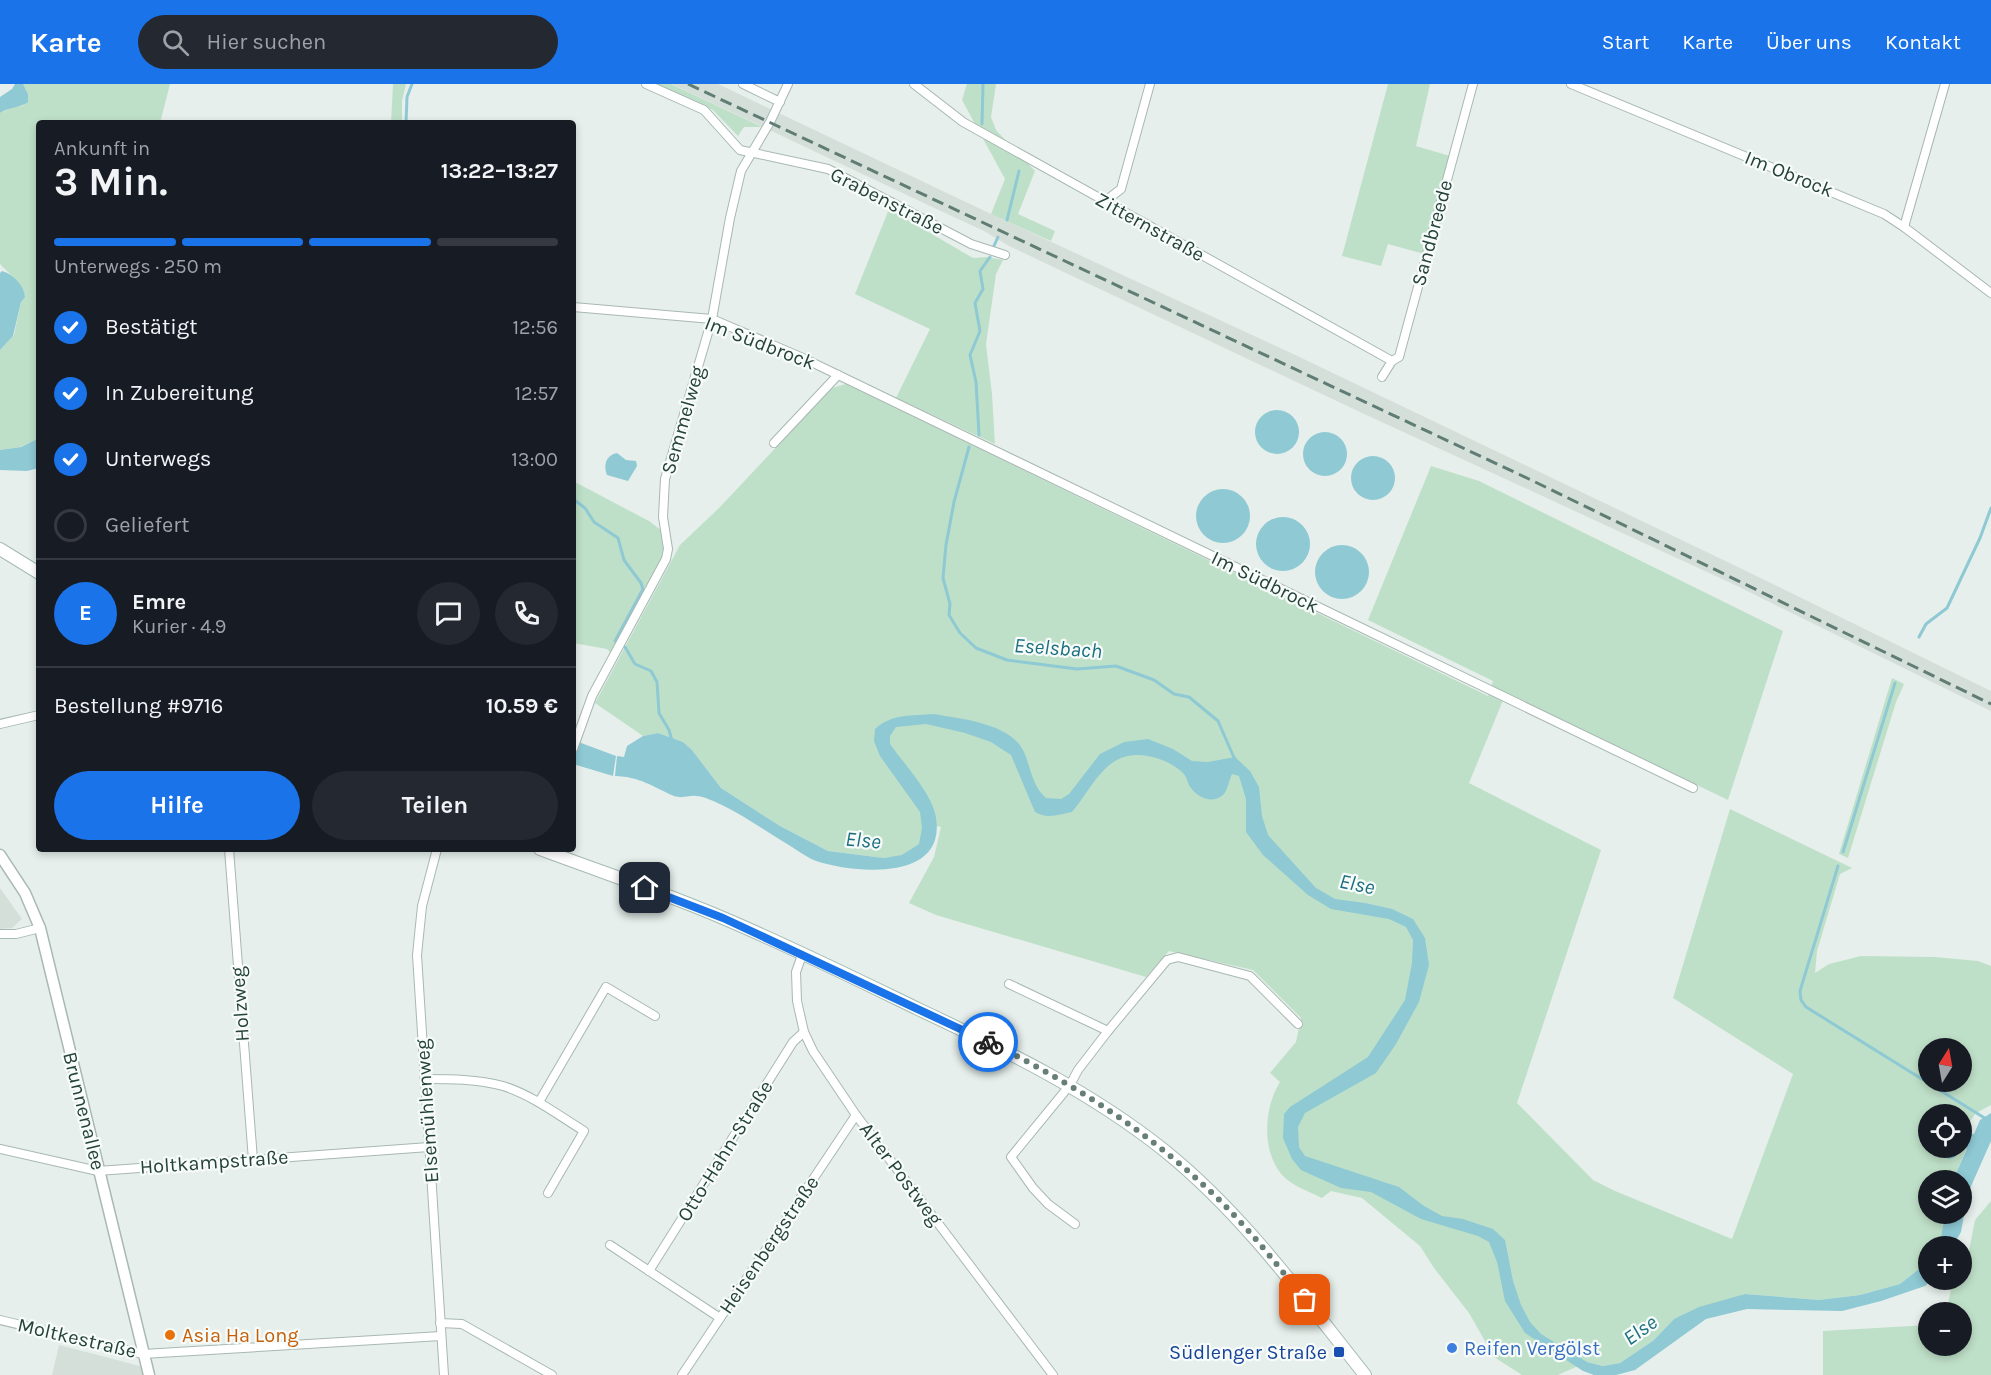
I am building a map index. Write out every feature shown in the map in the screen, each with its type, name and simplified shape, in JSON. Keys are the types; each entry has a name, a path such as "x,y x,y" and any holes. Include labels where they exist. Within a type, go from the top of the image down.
{"main road":[{"path":"0,549 36,571"},
{"path":"548,852 723,918 1001,1048 1070,1085 1111,1111 1166,1152 1213,1194 1268,1253 1365,1375"}],"street":[{"name":"Grabenstraße","path":"646,84 704,110 740,150 828,169 971,244 1005,255"},
{"path":"743,84 780,102"},
{"name":"Semmelweg","path":"576,741 592,696 666,560 668,549 663,516 665,479 712,320 741,171 788,84"},
{"name":"Zitternstraße","path":"914,84 963,122 1392,361"},
{"path":"1104,202 1121,189 1150,84"},
{"name":"Sandbreede","path":"1382,377 1392,361 1399,357 1473,84"},
{"name":"Im Obrock","path":"1572,84 1884,214 1991,293"},
{"path":"1904,227 1945,84"},
{"name":"Im Südbrock","path":"576,307 712,320 838,375 1693,788"},
{"name":"Im Südbrock","path":"774,443 838,375"},
{"path":"0,724 36,716"},
{"name":"Holzweg","path":"229,852 253,1160"},
{"name":"Elsemühlenweg","path":"435,852 422,906 417,942 444,1375"},
{"name":"Brunnenallee","path":"0,855 25,893 40,928 148,1375"},
{"path":"0,934 16,934 40,928"},
{"name":"Alter Postweg","path":"802,955 795,982 804,1032 813,1051 856,1115 1053,1375"},
{"path":"1076,1224 1048,1204 1033,1188 1011,1157 1070,1085 1078,1070 1108,1031 1167,960 1178,957 1250,976 1298,1024"},
{"path":"1009,984 1108,1031"},
{"path":"538,1102 606,987 655,1016"},
{"name":"Otto-Hahn-Straße","path":"649,1271 793,1042 804,1032"},
{"path":"424,1079 465,1079 503,1086 538,1102 584,1131 548,1192"},
{"name":"Heisenbergstraße","path":"682,1375 856,1115"},
{"name":"Holtkampstraße","path":"0,1149 98,1171 429,1147"},
{"path":"610,1245 720,1318"},
{"name":"Moltkestraße","path":"0,1320 143,1354 441,1336"},
{"path":"440,1323 462,1324 552,1375"}],"shaded area":[{"path":"672,84 718,84 1289,352 1991,691 1991,711 1733,584 1360,412"},
{"path":"0,888 22,919 12,928 0,929"},
{"path":"59,1345 140,1366 143,1375 52,1375"}],"green space":[{"path":"23,84 170,84 161,120 36,120 36,439 20,447 0,450 0,350 14,335 21,302 25,296 15,279 0,264 0,113 13,107 23,106 28,94"},
{"path":"393,84 406,84 402,101 402,120 391,120"},
{"path":"655,84 671,84 762,127 744,127 738,136 713,110"},
{"path":"967,84 996,84 991,117 996,130 1035,171 1018,214 1055,231 1051,241 991,214 1005,179 962,100"},
{"path":"1388,84 1430,84 1416,146 1450,156 1424,254 1388,244 1381,266 1342,256"},
{"path":"889,209 973,258 987,257 1003,260 996,274 986,344 995,444 896,398 930,329 855,294"},
{"path":"846,384 1488,696 1493,681 1368,620 1431,466 1479,481 1783,631 1728,800 1506,693 1469,783 1601,850 1517,1103 1593,1180 1732,1239 1793,1074 1673,998 1730,809 1852,868 1840,874 1817,951 1815,973 1829,964 1861,956 1935,957 1978,961 1991,966 1991,1105 1976,1113 1972,1118 1972,1104 1918,1104 1918,1158 1963,1158 1957,1170 1918,1170 1918,1224 1943,1224 1941,1236 1918,1236 1918,1270 1900,1284 1860,1295 1819,1300 1745,1294 1674,1319 1654,1340 1620,1363 1603,1366 1587,1362 1558,1375 1522,1375 1494,1357 1469,1313 1420,1246 1362,1198 1331,1191 1322,1198 1290,1182 1275,1165 1268,1142 1267,1129 1271,1104 1280,1082 1270,1073 1296,1042 1301,1018 1253,970 1169,951 1146,977 936,915 909,903 934,857 941,827 936,826 919,844 902,856 884,858 828,851 780,826 721,788 692,750 683,742 658,733 643,736 595,703 680,545 719,508 832,388"},
{"path":"576,483 649,521 662,531 664,546 661,561 611,653 607,649 576,644"},
{"path":"1892,678 1904,684 1896,702 1848,858 1839,854"},
{"path":"1991,1201 1991,1375 1823,1375 1823,1331 1918,1326 1918,1356 1972,1356 1972,1302 1948,1302 1951,1290 1972,1290 1972,1236 1975,1220"}],"water":[{"path":"15,84 23,84 28,94 28,102 0,113 0,97 12,89"},
{"path":"2,271 17,281 23,288 25,297 21,302 13,336 0,350 0,273"},
{"path":"1277,410 1292,417 1299,432 1292,447 1277,454 1262,447 1255,432 1262,417"},
{"path":"1325,432 1340,439 1347,454 1340,469 1325,476 1310,469 1303,454 1310,439"},
{"path":"36,440 36,469 27,471 0,470 0,450 21,447"},
{"path":"617,453 626,460 636,461 637,466 628,481 607,475 606,461"},
{"path":"1373,456 1388,463 1395,478 1388,493 1373,500 1358,493 1351,478 1358,463"},
{"path":"1218,489 1228,489 1238,493 1246,501 1250,516 1246,531 1238,539 1228,543 1218,543 1208,539 1200,531 1196,521 1196,511 1200,501 1208,493"},
{"path":"1278,517 1288,517 1298,521 1306,529 1310,544 1306,559 1298,567 1288,571 1278,571 1268,567 1260,559 1256,549 1256,539 1260,529 1268,521"},
{"path":"1337,545 1347,545 1357,549 1365,557 1369,572 1365,587 1357,595 1347,599 1337,599 1327,595 1319,587 1315,577 1315,567 1319,557 1327,549"},
{"path":"934,714 971,721 1008,735 1018,742 1035,782 1046,798 1061,799 1069,794 1100,754 1124,742 1148,739 1173,749 1192,761 1208,762 1235,757 1250,771 1259,787 1262,816 1268,835 1316,888 1335,899 1392,909 1413,919 1425,938 1429,965 1419,1002 1396,1044 1376,1073 1305,1113 1298,1127 1299,1147 1305,1156 1399,1187 1442,1216 1463,1219 1493,1229 1505,1240 1513,1281 1521,1305 1530,1322 1541,1334 1587,1362 1603,1366 1620,1363 1654,1340 1674,1319 1699,1307 1745,1294 1819,1300 1860,1295 1900,1284 1918,1270 1918,1288 1842,1311 1747,1309 1706,1319 1635,1370 1616,1375 1594,1375 1583,1371 1525,1333 1505,1301 1497,1262 1489,1242 1478,1236 1421,1219 1371,1192 1341,1188 1301,1170 1292,1159 1283,1138 1284,1114 1290,1107 1368,1057 1405,1000 1412,963 1413,940 1406,927 1389,919 1331,909 1308,895 1263,855 1246,832 1246,799 1239,776 1232,774 1226,790 1219,798 1206,799 1194,792 1184,774 1169,763 1145,755 1129,756 1113,762 1106,768 1072,812 1053,816 1044,815 1035,812 1011,755 991,742 926,724 896,727 890,736 890,744 922,786 932,804 935,813 936,835 929,851 915,862 897,868 875,870 833,866 816,861 709,799 696,796 677,797 639,780 615,776 617,756 624,757 627,746 643,736 658,733 683,742 692,750 721,788 780,826 828,851 884,858 902,855 919,844 922,828 920,812 880,756 874,741 875,729 889,720 910,715"},
{"path":"576,741 616,756 613,776 576,765"},
{"path":"1991,1113 1991,1141 1972,1184 1972,1170 1958,1170 1963,1158 1972,1158 1972,1134 1974,1134 1980,1120"},
{"path":"1943,1224 1962,1224 1959,1236 1941,1236"}],"waterway":[{"path":"406,120 407,97 412,84"},
{"name":"Eselsbach","path":"982,124 983,84"},
{"name":"Eselsbach","path":"1007,220 1019,171"},
{"name":"Eselsbach","path":"993,248 998,237"},
{"name":"Eselsbach","path":"979,435 976,382 970,355 980,331 975,303 983,289 980,271 990,257"},
{"name":"Eselsbach","path":"969,447 954,502 943,578 950,604 949,615 960,633 976,648 1007,660 1077,669 1116,666 1154,680 1174,694 1189,697 1218,721 1235,760"},
{"path":"576,501 585,508 594,522 618,538 624,560 643,589 615,641"},
{"path":"1919,637 1926,624 1947,608 1980,538 1991,508"},
{"path":"625,647 635,664 651,671 657,682 659,713 669,730 672,741"},
{"path":"1843,852 1895,683"},
{"path":"1838,866 1800,991 1801,1000 1806,1007 1991,1122"}],"railway":[{"path":"688,84 1529,479 1991,704"}],"way so far":[{"path":"988,1042 1070,1085 1111,1111 1166,1152 1213,1194 1268,1253 1305,1300"}],"place":[{"name":"Asia Ha Long","path":"170,1335"},
{"name":"Reifen Vergölst","path":"1452,1348"},
{"name":"Südlenger Straße","path":"1339,1352"}],"route":[{"path":"645,888 723,918 988,1042"}],"water label":[{"name":"Else","path":"863,840"},
{"name":"Else","path":"1357,884"},
{"name":"Else","path":"1640,1330"}]}
